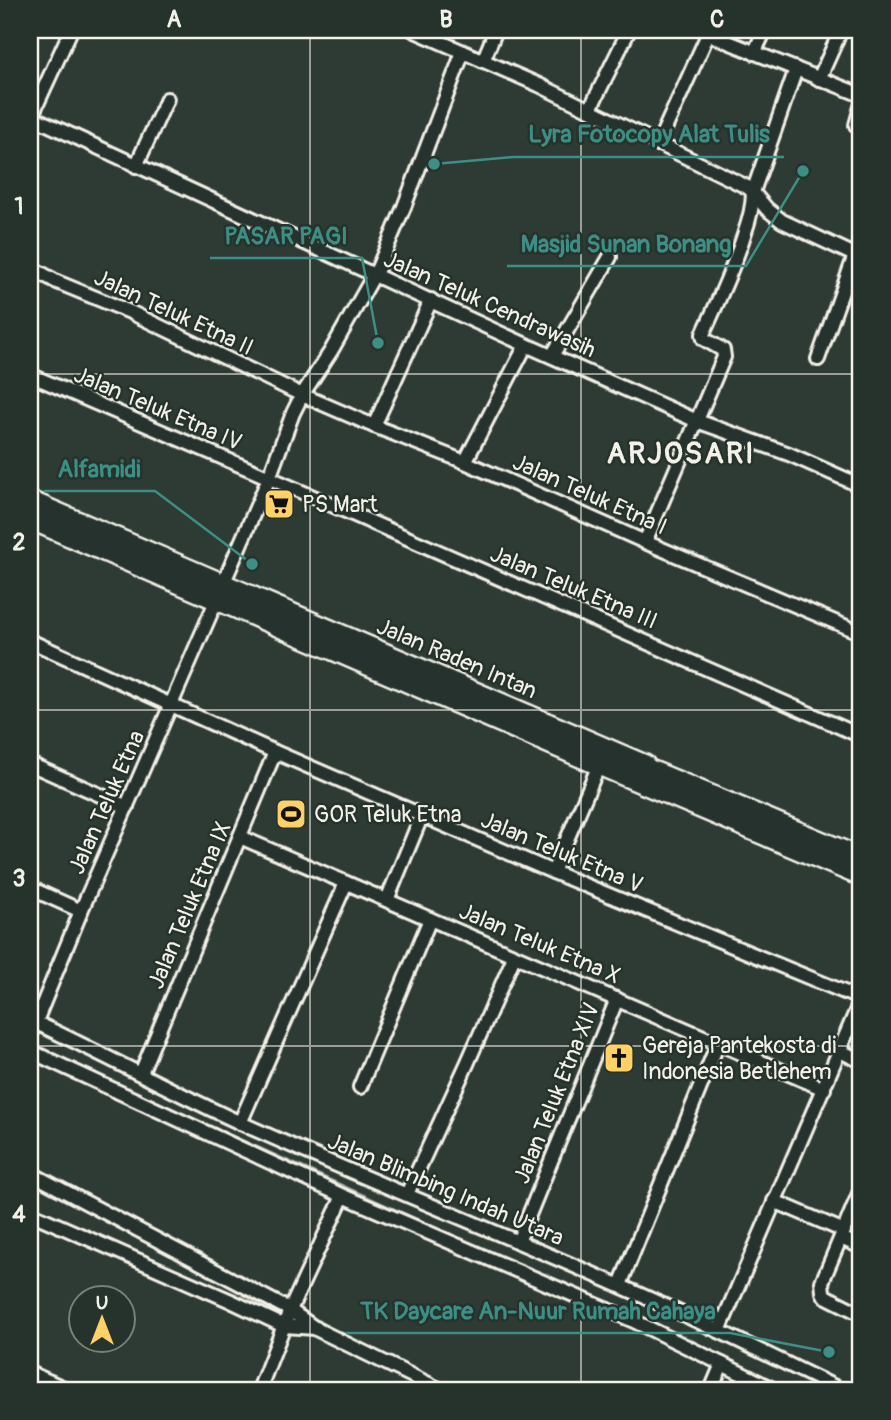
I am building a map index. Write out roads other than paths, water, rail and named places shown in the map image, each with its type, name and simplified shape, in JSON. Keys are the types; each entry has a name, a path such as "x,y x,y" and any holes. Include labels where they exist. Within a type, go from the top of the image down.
{"highway":[{"name":"Jalan Raden Intan","path":"30,501 220,592 599,765 861,876"},
{"name":"Jalan Raden Intan","path":"30,519 220,592 645,765 643,767 861,858"}],"street":[{"path":"30,116 71,30"},
{"path":"413,30 539,85 720,173 753,191 767,209 782,221 858,257 818,359"},
{"path":"483,61 496,30"},
{"path":"590,109 629,30"},
{"path":"754,53 765,30"},
{"path":"819,79 841,30"},
{"path":"658,144 709,32 754,53 861,95"},
{"name":"Jalan Teluk Etna","path":"30,1036 33,1021 269,478 293,413 375,275 463,52"},
{"path":"645,542 724,355 723,350 704,339 703,334 733,267 753,203 753,191 796,69"},
{"path":"136,166 167,99"},
{"path":"856,125 861,107"},
{"name":"Jalan Teluk Cendrawasih","path":"30,116 526,345 697,421 789,454 861,486"},
{"path":"552,356 610,257"},
{"name":"Jalan Teluk Etna II","path":"30,267 302,395"},
{"path":"374,426 431,300"},
{"path":"465,462 526,345"},
{"name":"Jalan Teluk Etna IV","path":"30,375 269,478"},
{"name":"Jalan Teluk Etna I","path":"302,395 465,462 861,633"},
{"name":"Jalan Teluk Etna III","path":"269,478 861,736"},
{"name":"Jalan Teluk Etna V","path":"30,641 275,752 553,872 861,1000"},
{"name":"Jalan Teluk Etna IX","path":"141,1073 275,752"},
{"path":"30,764 127,807"},
{"path":"553,872 599,765"},
{"path":"387,900 422,815"},
{"name":"Jalan Teluk Etna X","path":"240,837 824,1089"},
{"path":"240,1123 346,883"},
{"path":"30,888 81,911"},
{"path":"360,1087 430,919"},
{"path":"407,1194 514,957"},
{"name":"Jalan Teluk Etna XIV","path":"519,1242 617,999"},
{"path":"719,1331 861,1000"},
{"name":"Jalan Blimbing Indah Utara","path":"33,1021 240,1123 620,1286 841,1390"},
{"path":"620,1286 718,1043"},
{"name":"Jalan Blimbing Indah Utara","path":"30,1051 343,1196 634,1321 775,1390"},
{"path":"840,1051 861,1061"},
{"path":"30,1172 290,1310 316,1328 441,1390"},
{"path":"861,1189 822,1282 825,1296 861,1314"},
{"path":"259,1390 290,1310 343,1196"},
{"path":"774,1200 861,1247"},
{"path":"30,1213 284,1326 316,1328"},
{"path":"711,1390 722,1364"},
{"path":"30,1373 68,1390"}],"waterway":[{"path":"68,1062 475,1246"}],"place":[{"name":"Lyra Fotocopy Alat Tulis","path":"434,164"},
{"name":"Masjid Sunan Bonang","path":"803,171"},
{"name":"PASAR PAGI","path":"378,343"},
{"name":"PS Mart","path":"279,504"},
{"name":"Alfamidi","path":"252,564"},
{"name":"GOR Teluk Etna","path":"291,814"},
{"name":"Gereja Pantekosta di Indonesia Betlehem","path":"619,1058"},
{"name":"TK Daycare An-Nuur Rumah Cahaya","path":"829,1352"}],"district":[{"name":"ARJOSARI","path":"681,453"}]}
